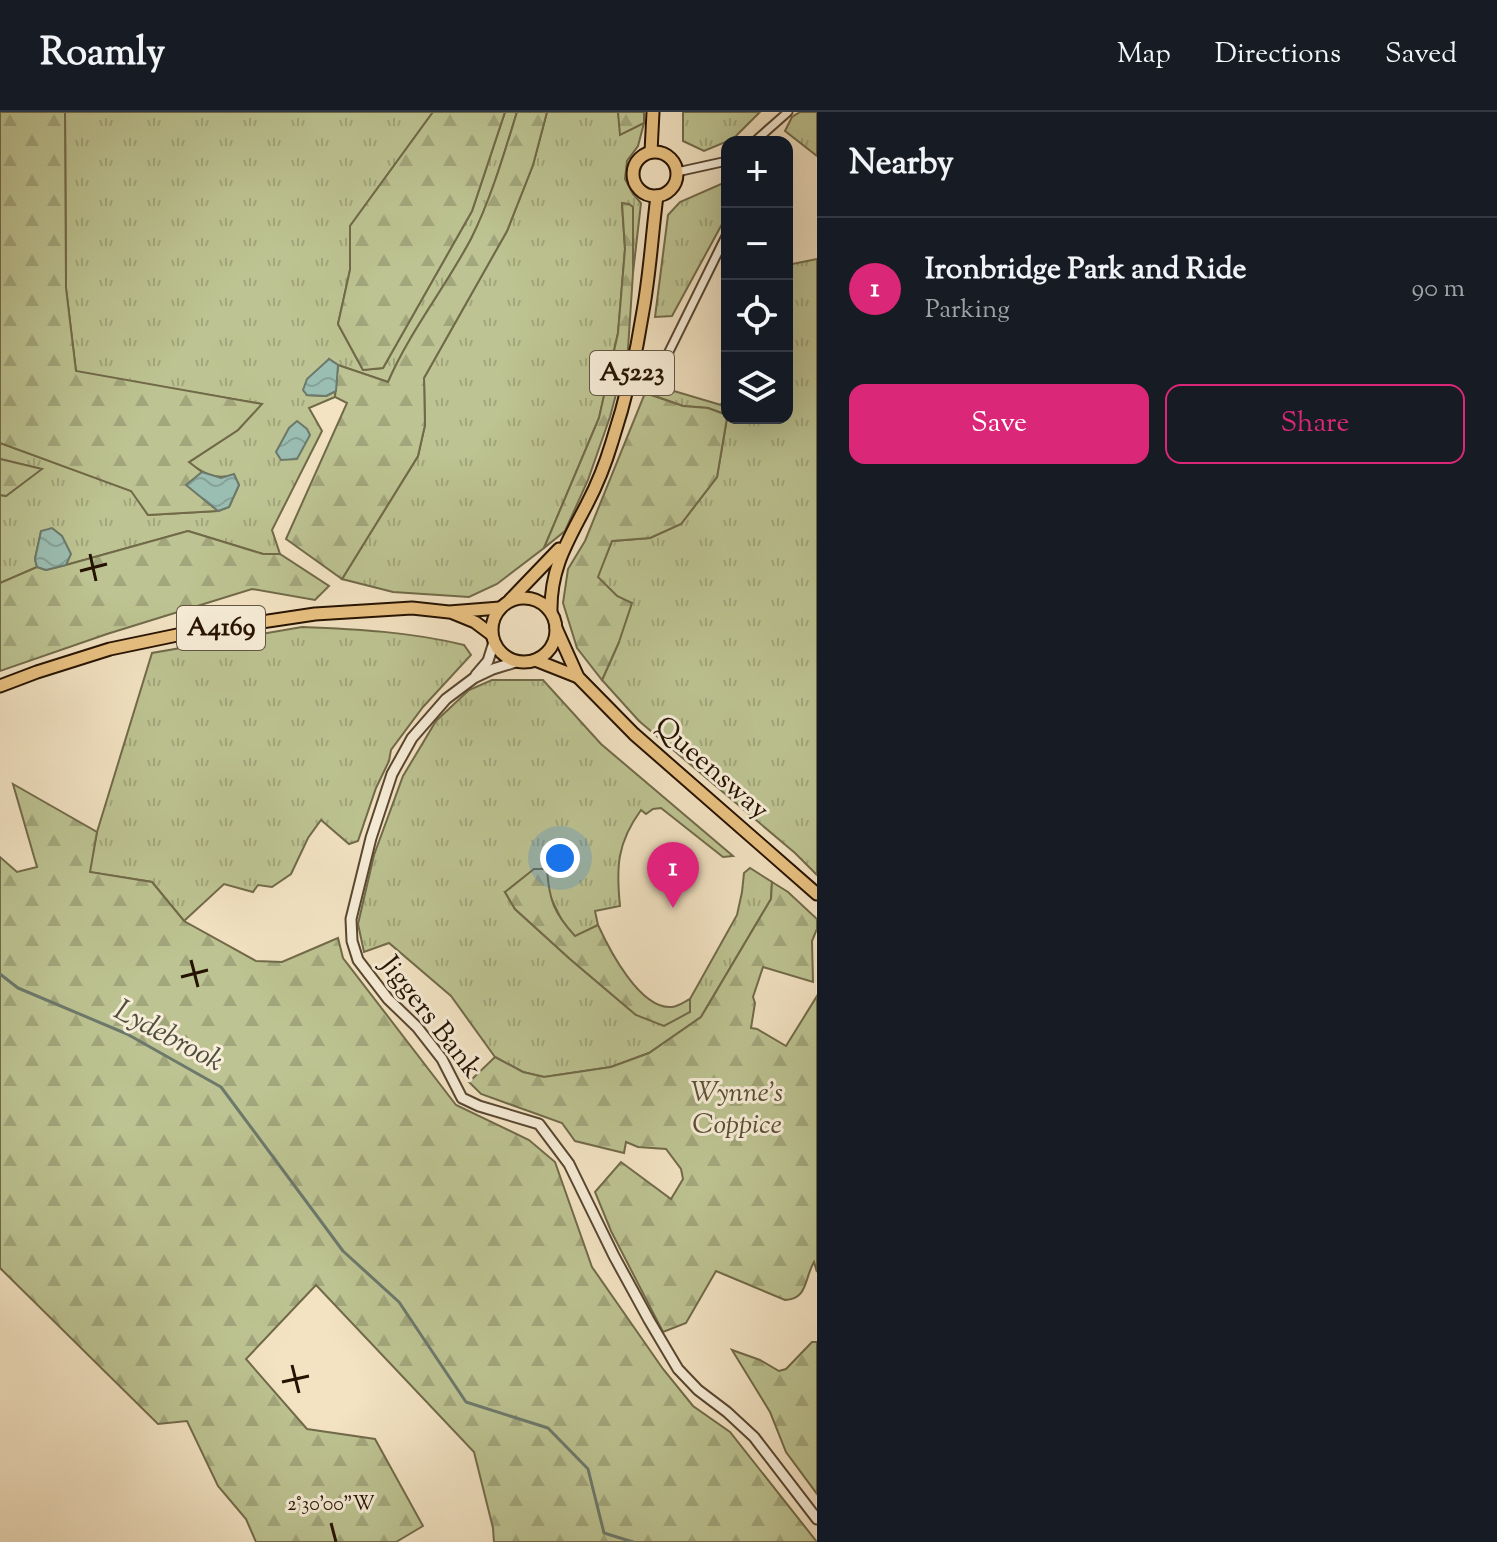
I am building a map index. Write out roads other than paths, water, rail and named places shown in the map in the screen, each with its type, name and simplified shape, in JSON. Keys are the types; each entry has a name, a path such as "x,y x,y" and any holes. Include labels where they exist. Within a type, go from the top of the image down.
{"main road":[{"path":"651,152 653,112"},
{"path":"651,152 671,159 677,172 674,185 657,196 642,192 634,180 634,165 651,152"},
{"name":"A5223","path":"504,605 548,563 567,539 588,502 612,444 631,381 644,308 657,196"},
{"name":"A5223","path":"551,612 552,584 567,539"},
{"path":"516,599 536,600 551,612 556,628 555,638 544,655 526,663 516,662 499,651 492,638 495,615 504,605 516,599"},
{"name":"A4169","path":"0,686 110,649 182,634 315,614 412,608 449,612 504,605"},
{"name":"A4169","path":"449,612 475,622 492,638"},
{"name":"Queensway","path":"556,628 578,677 634,734 817,894"},
{"name":"Queensway","path":"535,660 578,677"}],"street":[{"path":"761,136 788,112"},
{"path":"677,172 721,163"},
{"path":"655,380 721,246"},
{"name":"Jiggers Bank","path":"474,678 488,661 492,638"},
{"name":"Jiggers Bank","path":"516,662 474,678 446,699 412,738 392,774 371,838 351,919 352,941 358,960 442,1059 462,1098 539,1124 569,1164 614,1256 678,1369 754,1437 817,1519"}],"water":[{"path":"329,359 338,365 336,391 326,396 307,395 303,390 307,379"},
{"path":"297,421 310,435 297,459 281,460 276,452 289,428"},
{"path":"202,472 221,478 234,474 239,485 229,507 218,511 186,485"},
{"path":"52,528 62,536 71,554 66,565 46,570 37,567 35,559 41,531"}],"waterway":[{"name":"Lydebrook","path":"0,974 18,988 127,1034 221,1087 343,1251 399,1302 466,1402 548,1428 588,1469 604,1533 633,1542"}],"place":[{"name":"Ironbridge Park and Ride","path":"673,908"}],"park label":[{"name":"Wynne's Coppice","path":"737,1110"}]}
